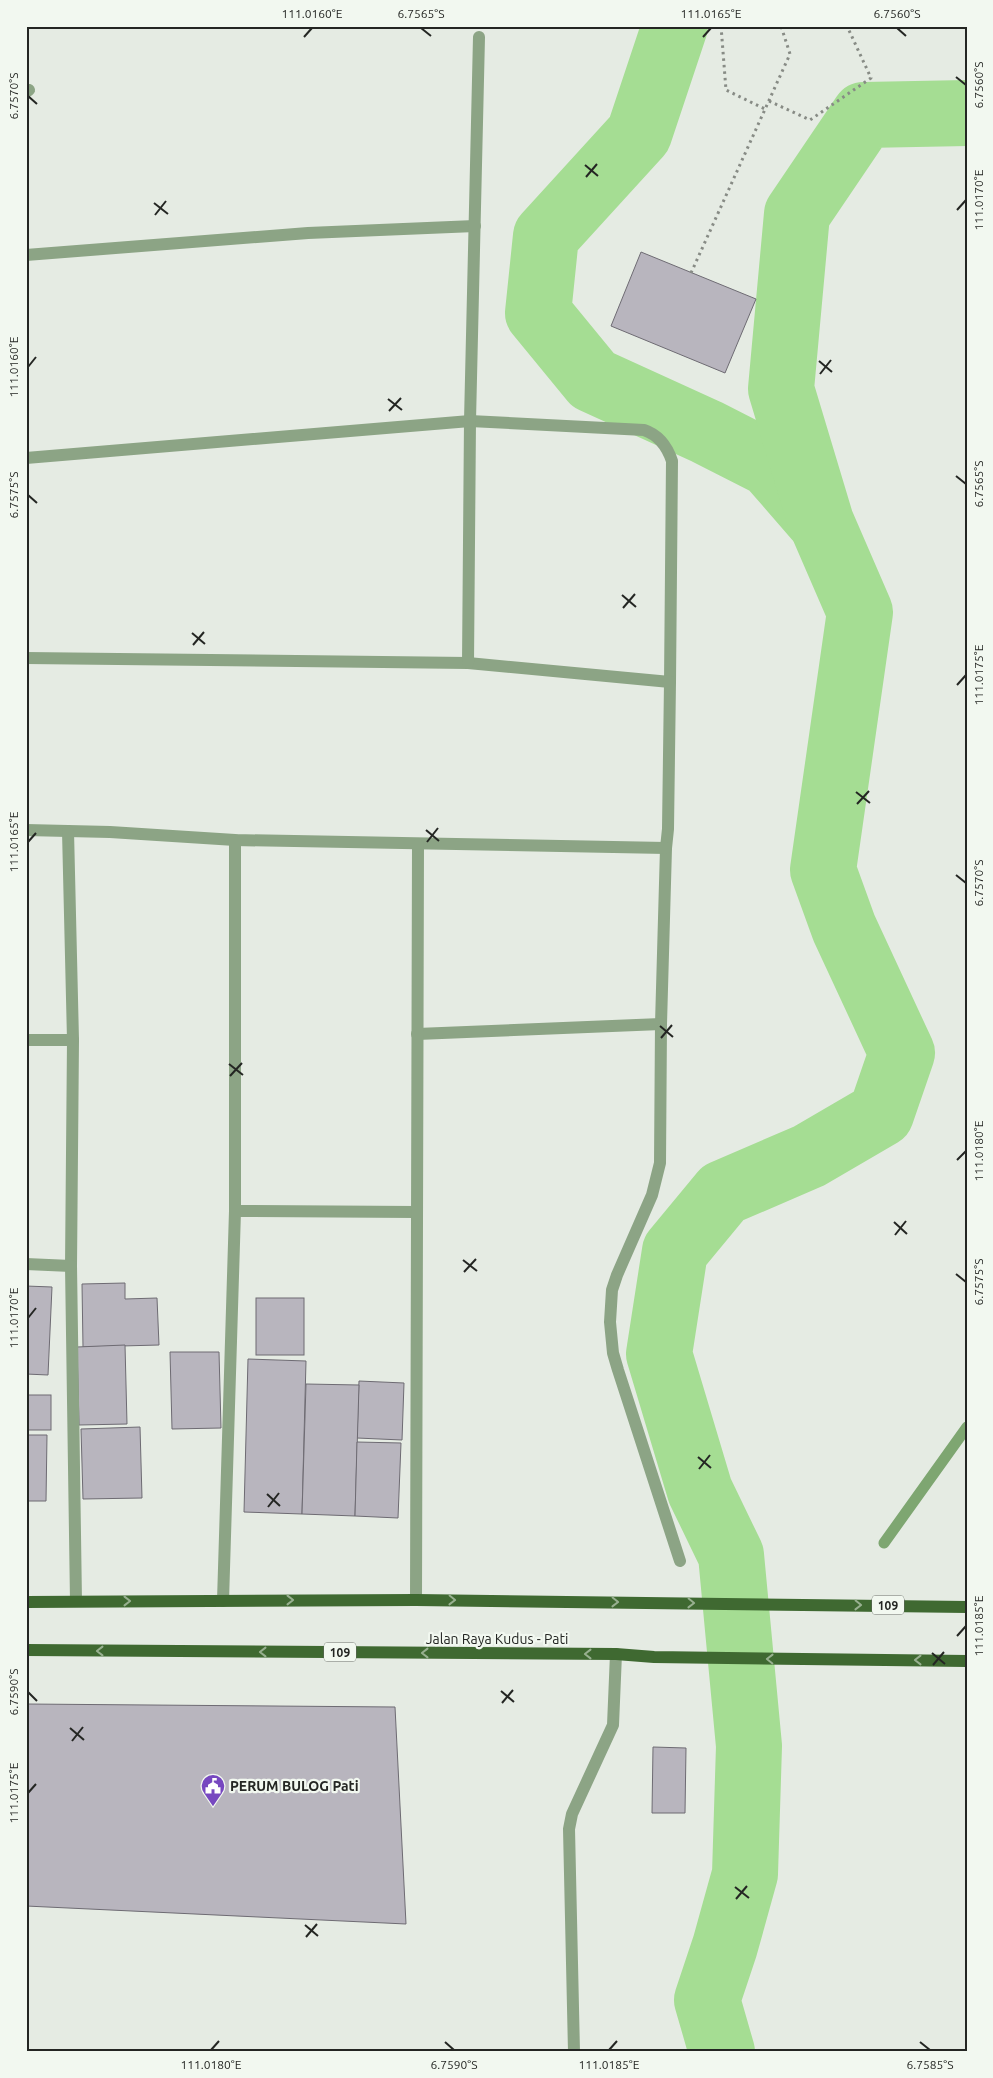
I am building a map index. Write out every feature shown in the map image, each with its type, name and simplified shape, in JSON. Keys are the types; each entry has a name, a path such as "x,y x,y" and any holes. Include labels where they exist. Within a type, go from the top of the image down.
{"main road":[{"name":"109","path":"26,1602 416,1600 967,1607"},
{"name":"Jalan Raya Kudus - Pati","path":"26,1650 616,1654 654,1657 967,1661"}],"street":[{"path":"468,663 470,420 479,37"},
{"path":"26,255 308,233 475,226"},
{"path":"26,458 470,420 644,430 651,432 662,441 672,461 668,829 661,1024 660,1163 652,1195 612,1290 610,1322 615,1361 680,1561"},
{"path":"26,658 468,663 670,682"},
{"path":"26,830 235,840 418,845 666,848"},
{"path":"68,831 73,1040 71,1266 76,1602"},
{"path":"222,1601 235,1211 235,840"},
{"path":"416,1600 418,845"},
{"path":"417,1034 661,1024"},
{"path":"26,1040 73,1040"},
{"path":"235,1211 416,1212"},
{"path":"26,1264 71,1266"},
{"path":"574,2052 569,1829 572,1814 614,1725 616,1654"}],"path":[{"path":"721,26 726,90 765,109"},
{"path":"692,273 790,54 781,26"},
{"path":"769,101 810,120 872,78 847,26"}],"building":[{"path":"641,252 756,299 725,373 611,326"},
{"path":"125,1283 125,1299 157,1298 159,1345 83,1347 82,1284"},
{"path":"26,1286 52,1287 48,1375 26,1374"},
{"path":"256,1298 304,1298 304,1355 256,1355"},
{"path":"125,1345 127,1424 79,1425 77,1347"},
{"path":"170,1352 219,1352 221,1428 172,1429"},
{"path":"248,1359 306,1361 302,1514 244,1512"},
{"path":"359,1381 404,1383 402,1440 357,1438"},
{"path":"306,1384 359,1385 355,1516 302,1514"},
{"path":"26,1395 51,1395 51,1430 26,1430"},
{"path":"140,1427 142,1498 83,1499 81,1429"},
{"path":"26,1435 47,1435 46,1501 26,1501"},
{"path":"357,1442 401,1443 398,1518 355,1516"},
{"name":"PERUM BULOG Pati","path":"26,1704 395,1707 406,1924 26,1906"},
{"path":"653,1747 686,1748 685,1813 652,1813"}],"waterway":[{"path":"675,26 639,134 546,236 538,313 593,380 707,432 770,464 817,518"},
{"path":"722,2052 707,2000 725,1946 745,1874 749,1746 731,1555 700,1491 659,1354 675,1251 723,1193 809,1156 881,1114 902,1053 844,928 823,870 860,612 821,522 781,389 797,214 864,115 967,113"},
{"path":"884,1543 967,1427"}],"place":[{"name":"PERUM BULOG Pati","path":"213,1807"}]}
